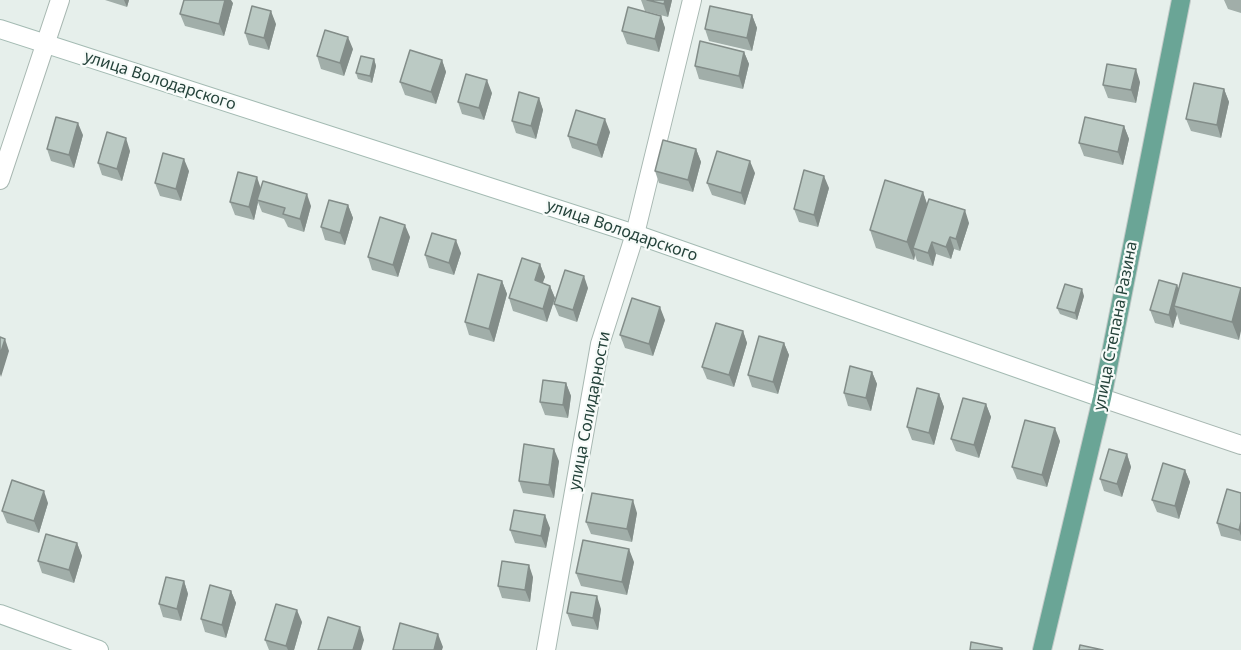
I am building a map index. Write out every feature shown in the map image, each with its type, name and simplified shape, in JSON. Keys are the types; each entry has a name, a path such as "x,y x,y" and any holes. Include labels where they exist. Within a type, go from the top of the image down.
{"main road":[{"path":"0,180 60,0"},
{"name":"улица Солидарности","path":"546,650 600,344 635,234 692,0"},
{"name":"улица Степана Разина","path":"1042,650 1102,398 1181,0"},
{"name":"улица Володарского","path":"0,29 635,234 1241,445"},
{"path":"0,614 99,650"}],"building":[{"path":"184,0 225,0 219,24 180,14"},
{"path":"647,0 665,0 664,4"},
{"path":"252,6 271,11 264,38 245,33"},
{"path":"710,6 752,15 747,38 705,29"},
{"path":"628,7 661,16 655,39 622,31"},
{"path":"325,30 348,37 340,63 317,56"},
{"path":"700,41 744,52 739,76 695,66"},
{"path":"410,50 442,60 431,92 400,82"},
{"path":"361,56 374,59 370,76 356,73"},
{"path":"1107,64 1136,69 1131,90 1103,85"},
{"path":"466,74 487,80 479,108 458,102"},
{"path":"1194,83 1224,89 1217,125 1186,119"},
{"path":"519,92 539,98 531,126 512,121"},
{"path":"576,110 605,119 597,145 568,136"},
{"path":"56,117 78,123 69,155 47,149"},
{"path":"1085,117 1124,126 1118,152 1079,143"},
{"path":"107,132 126,138 117,169 98,163"},
{"path":"663,140 696,149 688,180 655,171"},
{"path":"717,151 750,161 741,193 707,183"},
{"path":"163,153 184,159 176,189 155,183"},
{"path":"804,170 824,176 814,215 794,209"},
{"path":"238,172 257,177 249,207 230,202"},
{"path":"885,180 923,192 907,242 870,230"},
{"path":"263,181 307,194 300,219 283,214 285,208 257,200"},
{"path":"929,199 965,210 956,239 950,237 946,247 932,242 928,253 913,248"},
{"path":"329,200 348,205 340,233 321,227"},
{"path":"380,217 405,225 393,265 368,257"},
{"path":"432,233 456,240 449,263 425,255"},
{"path":"522,258 540,264 535,280 550,286 543,309 509,298"},
{"path":"565,270 584,276 573,310 554,304"},
{"path":"1183,273 1241,288 1232,322 1174,306"},
{"path":"478,274 502,281 489,329 465,322"},
{"path":"1159,280 1177,285 1169,315 1150,310"},
{"path":"1065,284 1082,289 1075,313 1057,308"},
{"path":"632,298 660,307 649,344 620,335"},
{"path":"716,323 743,331 729,375 702,367"},
{"path":"759,336 784,343 773,382 748,375"},
{"path":"0,337 5,339 0,355"},
{"path":"850,366 872,372 866,398 844,393"},
{"path":"543,380 566,383 563,405 540,402"},
{"path":"917,388 939,394 929,433 907,427"},
{"path":"963,398 986,404 974,445 951,439"},
{"path":"1025,420 1055,428 1042,475 1012,467"},
{"path":"524,444 554,449 549,485 519,481"},
{"path":"1109,449 1127,454 1117,484 1100,479"},
{"path":"1163,463 1185,470 1175,506 1152,500"},
{"path":"12,480 44,491 34,521 2,511"},
{"path":"1227,489 1241,493 1239,530 1217,523"},
{"path":"592,493 633,500 627,529 586,522"},
{"path":"514,510 545,515 541,536 510,530"},
{"path":"46,534 77,543 69,570 38,561"},
{"path":"583,540 629,549 622,582 576,573"},
{"path":"502,561 529,565 525,590 498,586"},
{"path":"166,577 184,581 177,609 159,604"},
{"path":"210,585 231,591 222,625 201,619"},
{"path":"571,592 597,596 593,618 567,613"},
{"path":"276,604 297,610 286,646 265,640"},
{"path":"328,617 360,627 353,650 318,650"},
{"path":"400,623 438,634 434,650 393,650"},
{"path":"971,642 1002,648 1002,650 970,650"},
{"path":"1080,645 1103,650 1079,650"}]}
